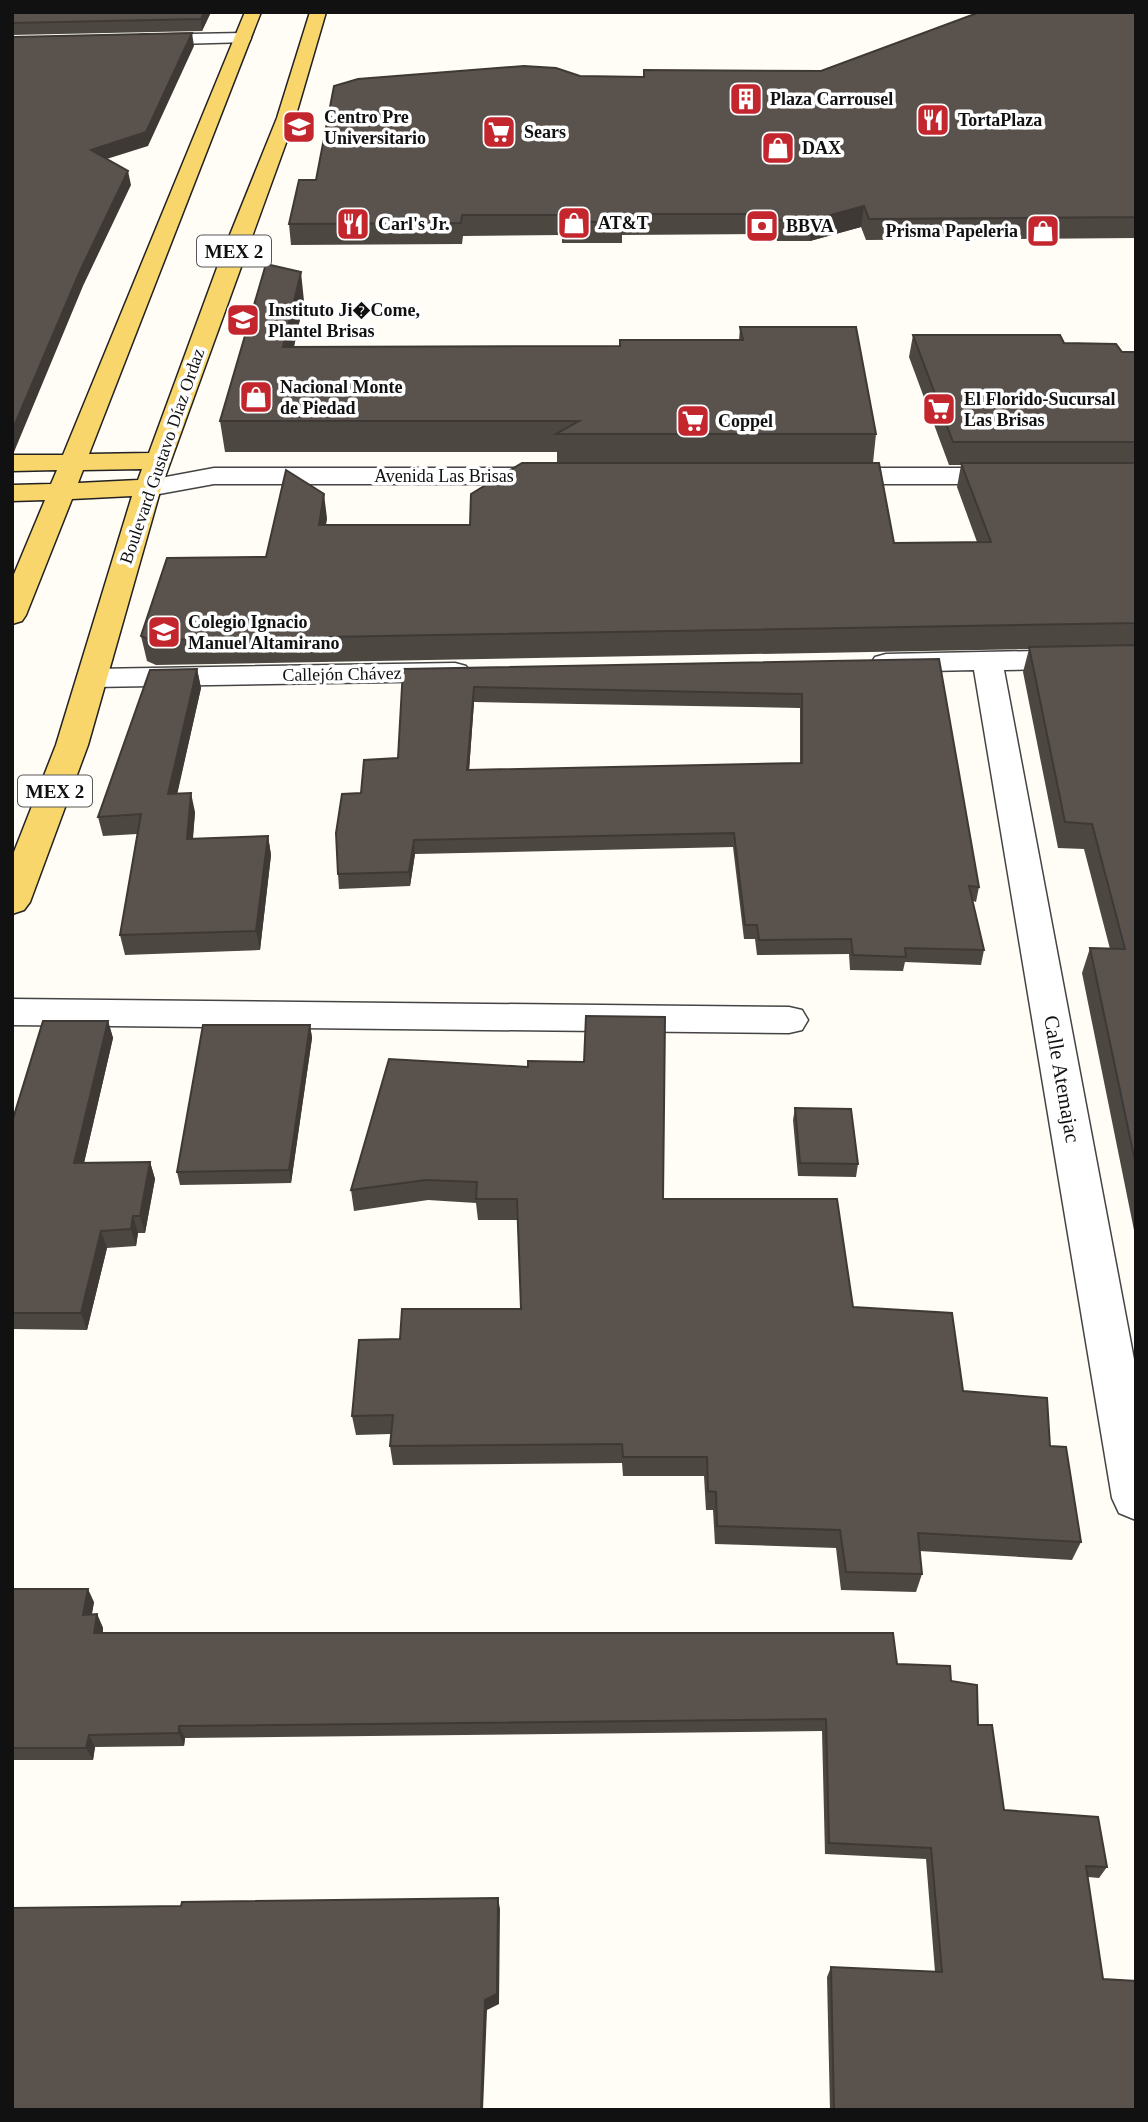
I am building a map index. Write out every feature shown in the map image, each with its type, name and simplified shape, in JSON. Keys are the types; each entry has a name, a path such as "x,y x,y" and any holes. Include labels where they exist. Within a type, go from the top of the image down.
{"main road":[{"name":"MEX 2","path":"12,615 64,492 253,12"},
{"name":"Boulevard Gustavo Díaz Ordaz","path":"12,902 72,745 118,583 157,461 186,390 232,257 286,118 318,12"},
{"path":"12,463 157,461"},
{"path":"12,492 148,488"}],"street":[{"path":"121,40 243,38"},
{"name":"Avenida Las Brisas","path":"157,461 214,476"},
{"name":"Avenida Las Brisas","path":"148,488 214,476 578,476"},
{"path":"808,476 1036,476"},
{"path":"863,663 1136,658"},
{"name":"Calle Atemajac","path":"987,660 1136,1498"},
{"name":"Callejón Chávez","path":"93,678 476,671"},
{"path":"12,1012 789,1020"}],"building":[{"path":"12,12 204,12 201,19 12,23"},
{"name":"Plaza Carrousel","path":"980,12 1136,12 1136,217 869,219 864,206 812,220 779,220 777,214 622,214 622,222 562,222 562,215 462,215 461,223 289,224 299,180 316,180 334,86 358,79 524,66 556,68 580,76 644,77 644,70 821,71"},
{"path":"192,33 146,132 91,150 128,171 80,271 12,431 12,37"},
{"path":"266,264 301,272 283,347 620,346 620,340 743,340 740,327 856,327 876,434 556,434 579,421 220,421"},
{"path":"913,335 1060,335 1064,343 1116,344 1122,352 1136,352 1136,442 953,442"},
{"path":"522,463 879,463 894,543 991,542 961,463 1136,463 1136,623 150,640 141,636 167,558 266,557 286,470 324,494 319,525 470,525 471,494"},
{"path":"1136,645 1136,1166 1090,948 1125,949 1092,824 1065,822 1029,647"},
{"path":"939,659 979,887 969,886 984,950 905,948 906,957 853,955 851,939 759,940 757,925 745,925 734,833 414,840 409,872 338,874 336,833 342,794 361,793 364,760 398,758 403,669","holes":["474,687 802,694 802,763 467,770"]},
{"path":"197,669 168,794 191,793 187,839 268,836 256,931 120,935 141,814 98,817 150,670"},
{"path":"586,1016 665,1017 663,1199 837,1199 853,1307 952,1313 963,1391 1047,1398 1050,1446 1066,1447 1081,1542 918,1533 922,1574 846,1572 840,1530 717,1526 716,1492 708,1491 707,1457 623,1457 622,1444 390,1446 393,1415 352,1416 359,1340 400,1339 402,1309 521,1309 517,1199 476,1199 477,1182 426,1180 351,1190 389,1059 528,1067 528,1061 584,1062"},
{"path":"43,1021 108,1021 74,1163 150,1162 140,1216 133,1216 131,1229 101,1231 81,1313 12,1313 12,1122"},
{"path":"203,1025 310,1025 289,1170 177,1172"},
{"path":"795,1108 851,1109 858,1164 800,1163"},
{"path":"12,1589 88,1589 83,1615 97,1614 94,1633 893,1633 897,1664 950,1666 951,1681 977,1685 978,1725 992,1725 1004,1810 1098,1817 1107,1867 1086,1866 1103,1979 1136,1981 1136,2110 834,2110 831,1967 942,1972 931,1848 829,1843 826,1719 179,1726 179,1733 89,1735 86,1748 12,1748"},
{"path":"498,1898 497,1994 485,2000 481,2110 12,2110 12,1908 181,1906 182,1902"}],"place":[{"name":"Plaza Carrousel","path":"746,99"},
{"name":"TortaPlaza","path":"933,120"},
{"name":"Centro Pre Universitario","path":"299,127"},
{"name":"Sears","path":"499,132"},
{"name":"DAX","path":"778,148"},
{"name":"AT&T","path":"574,223"},
{"name":"Carl's Jr.","path":"353,224"},
{"name":"BBVA","path":"762,226"},
{"name":"Prisma Papeleria","path":"1043,231"},
{"name":"Instituto Ji�Come, Plantel Brisas","path":"243,320"},
{"name":"Nacional Monte de Piedad","path":"256,397"},
{"name":"El Florido-Sucursal Las Brisas","path":"939,409"},
{"name":"Coppel","path":"693,421"},
{"name":"Colegio Ignacio Manuel Altamirano","path":"164,632"}]}
